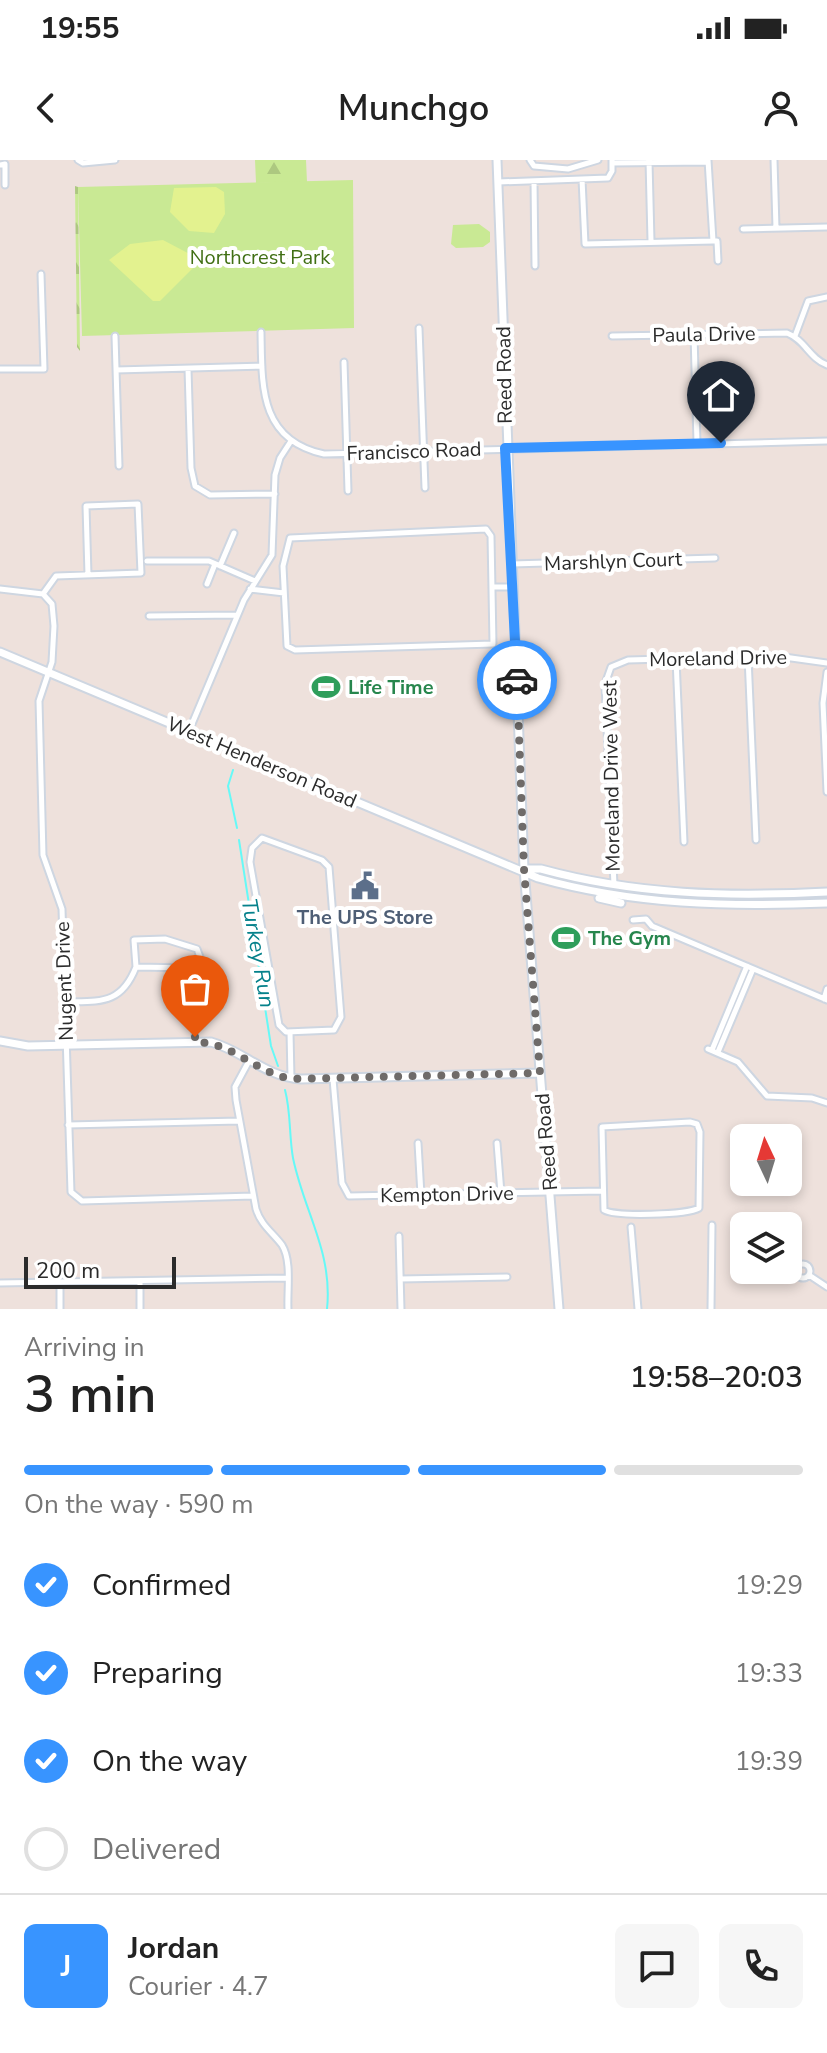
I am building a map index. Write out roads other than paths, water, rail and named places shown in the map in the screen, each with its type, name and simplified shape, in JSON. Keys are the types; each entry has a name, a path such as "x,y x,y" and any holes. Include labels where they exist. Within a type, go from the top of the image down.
{"main road":[{"name":"Reed Road","path":"497,160 505,448 524,869 559,1309"},
{"name":"West Henderson Road","path":"0,652 524,869 538,878 588,891 702,905 827,903"},
{"name":"West Henderson Road","path":"524,869 541,869 614,886 704,895 827,892"},
{"path":"588,891 591,896 621,903"},
{"path":"0,1041 21,1046 195,1042 222,1045 272,1074 291,1079 540,1073"}],"street":[{"path":"78,160 81,163 115,160"},
{"path":"530,160 534,166 568,169 598,160"},
{"path":"774,160 776,228"},
{"path":"498,182 608,178 612,161 708,161 713,241"},
{"path":"649,161 651,241"},
{"path":"0,165 5,164 5,185"},
{"path":"582,179 585,244 717,241 718,261"},
{"path":"534,181 535,266"},
{"path":"743,229 827,227"},
{"path":"0,369 44,369 41,274"},
{"path":"827,297 808,301 795,336 817,361 827,365"},
{"path":"419,328 425,488"},
{"path":"189,731 249,589 272,555 278,464 291,441 267,406 261,332"},
{"name":"Paula Drive","path":"612,336 779,332 795,336"},
{"path":"694,334 697,443"},
{"path":"115,336 119,466"},
{"path":"344,362 348,491"},
{"path":"116,370 262,366"},
{"path":"188,369 191,468 195,486 210,495 275,494"},
{"name":"Francisco Road","path":"291,441 314,452 347,454 827,441"},
{"path":"0,589 43,594 56,576 88,575 141,573 138,504 86,506 88,575"},
{"path":"489,530 492,587 493,644 472,647 290,649 285,641 284,556 290,538 386,531 489,530"},
{"path":"207,584 234,533"},
{"name":"Marshlyn Court","path":"511,564 715,558"},
{"path":"147,561 202,560 255,581"},
{"path":"492,587 512,587"},
{"path":"249,589 284,593"},
{"name":"Nugent Drive","path":"43,594 53,608 53,656 39,710 43,855 62,909 68,1125 74,1197 82,1201 253,1196"},
{"path":"149,616 237,615"},
{"name":"Moreland Drive","path":"611,667 623,661 789,656 827,663"},
{"path":"748,657 756,840"},
{"path":"676,659 684,842"},
{"name":"Moreland Drive West","path":"611,667 605,684 614,886"},
{"path":"827,672 827,792"},
{"path":"262,838 322,860 330,869 341,1023 331,1031 290,1032 283,1031 279,1025 250,867 251,850 262,838"},
{"path":"633,920 646,919 652,926 825,999 827,989"},
{"path":"65,1002 98,1001 116,996 127,987 136,967 134,940 152,938 197,949 200,957 193,968 195,1042"},
{"path":"136,967 193,968"},
{"path":"750,968 712,1050 741,1064 758,1089 767,1096 812,1098 827,1103"},
{"path":"290,1032 291,1079"},
{"path":"249,1061 235,1087 239,1121 259,1218 284,1250 288,1309"},
{"name":"Kempton Drive","path":"333,1079 345,1193 354,1197 602,1191"},
{"path":"68,1125 239,1121"},
{"path":"694,1122 700,1132 699,1208 690,1212 606,1213 602,1191 601,1129 608,1124 694,1122"},
{"path":"418,1143 421,1195"},
{"path":"497,1143 501,1193"},
{"path":"711,1309 712,1225"},
{"path":"631,1227 638,1309"},
{"path":"399,1236 401,1309"},
{"path":"809,1275 827,1287"},
{"path":"400,1279 507,1277"},
{"path":"0,1283 287,1278"},
{"path":"140,1281 140,1309"},
{"path":"60,1283 60,1309"}],"waterway":[{"name":"Turkey Run","path":"233,770 228,786 237,828"},
{"name":"Turkey Run","path":"239,840 271,1046 278,1066"},
{"name":"Turkey Run","path":"285,1090 293,1158 326,1269 327,1309"}],"place":[{"name":"Life Time","path":"326,687"},
{"name":"The UPS Store","path":"365,886"},
{"name":"The Gym","path":"566,938"}],"park label":[{"name":"Northcrest Park","path":"260,257"}]}
